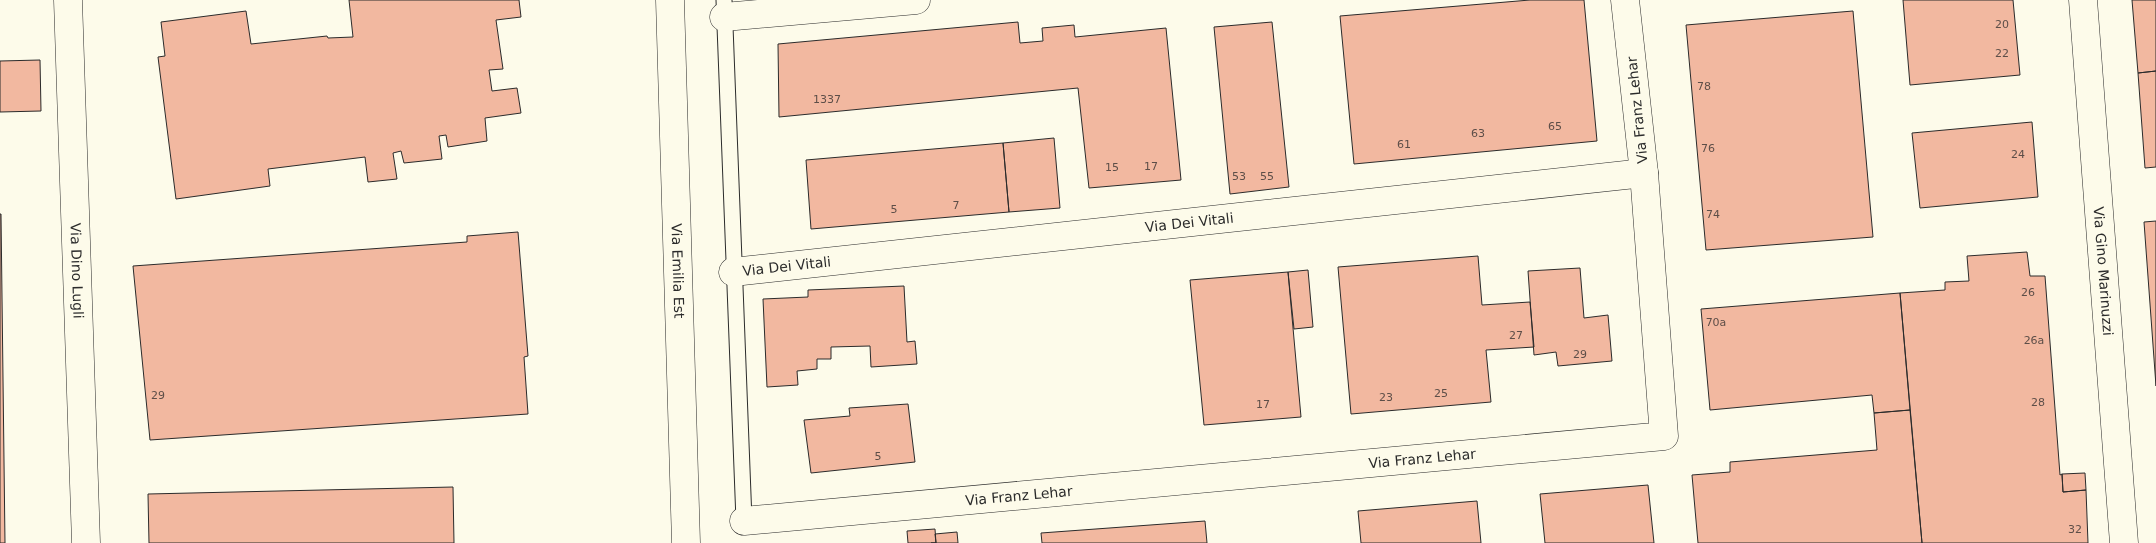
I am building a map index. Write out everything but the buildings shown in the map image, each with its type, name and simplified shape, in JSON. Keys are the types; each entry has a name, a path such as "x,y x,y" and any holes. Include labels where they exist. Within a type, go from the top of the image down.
{"street":[{"name":"Via Dino Lugli","path":"68,0 86,543"},
{"name":"Via Emilia Est","path":"670,0 686,543"},
{"path":"724,8 916,0"},
{"name":"Via Franz Lehar","path":"744,521 1664,436 1644,173 1625,0"},
{"name":"Via Gino Marinuzzi","path":"2083,0 2124,543"},
{"name":"Via Dei Vitali","path":"733,272 1644,173"}],"lane":[{"path":"724,8 744,521"}]}
